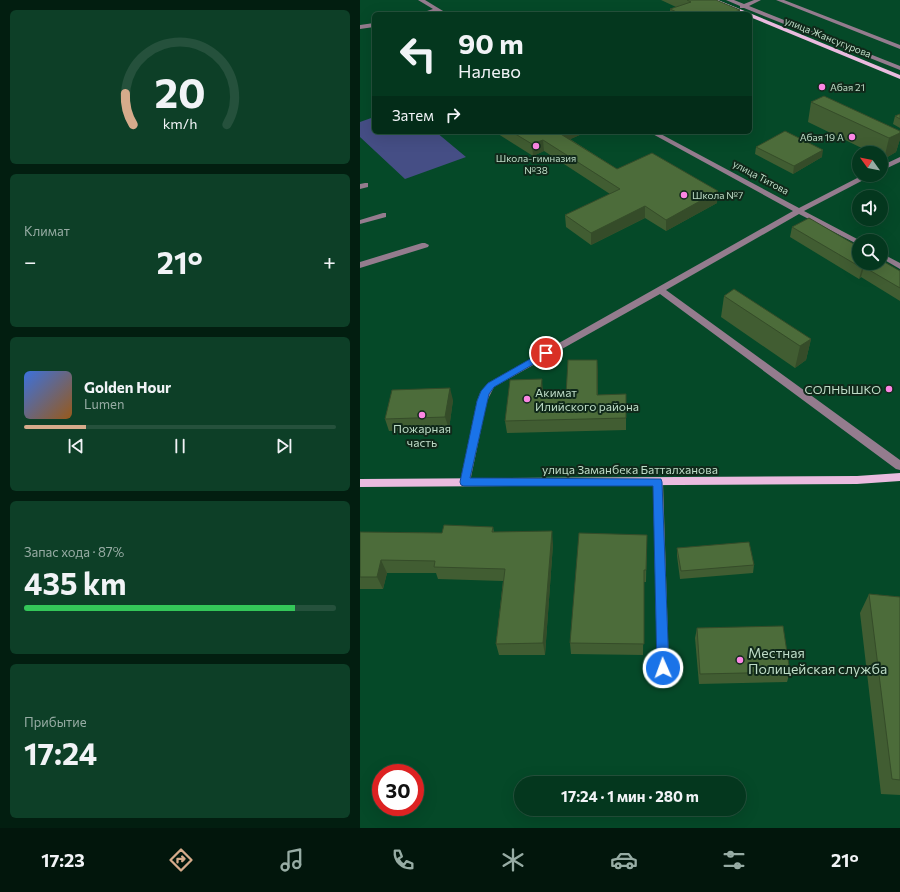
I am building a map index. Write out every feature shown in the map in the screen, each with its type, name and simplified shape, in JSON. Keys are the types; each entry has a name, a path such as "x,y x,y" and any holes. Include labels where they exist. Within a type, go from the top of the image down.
{"main road":[{"name":"улица Жансугурова","path":"714,0 744,12"},
{"name":"улица Жансугурова","path":"752,15 900,77"},
{"name":"улица Заманбека Батталханова","path":"360,483 857,480 900,477"}],"street":[{"path":"421,0 442,12"},
{"path":"729,0 900,68"},
{"path":"736,9 758,0"},
{"path":"779,0 900,47"},
{"path":"430,12 438,10"},
{"path":"360,27 372,25"},
{"name":"улица Титова","path":"656,134 852,239"},
{"path":"888,165 900,159"},
{"path":"464,482 482,401 485,393 491,385 800,210 855,182"},
{"path":"360,222 383,215"},
{"path":"360,265 425,245"},
{"path":"888,259 900,266"},
{"path":"660,290 900,466"},
{"path":"658,482 663,668"}],"shaded area":[{"path":"372,118 372,134 438,134 466,157 405,179 360,137 360,122"}],"building":[{"path":"687,0 716,0 740,10 735,12 677,12 670,9 691,2"},
{"path":"824,96 900,131 900,133 889,138 811,102"},
{"path":"900,114 900,119 895,116"},
{"path":"785,131 823,150 794,166 756,147"},
{"path":"515,134 561,134 617,169 652,153 718,191 666,220 645,206 591,233 565,215 620,189 543,140 532,144"},
{"path":"809,218 852,243 852,262 792,227"},
{"path":"888,264 900,271 900,288 869,270 888,270"},
{"path":"734,289 811,339 800,346 724,296"},
{"name":"Акимат Илийского района","path":"568,360 597,360 597,395 626,394 626,418 505,421 510,380 542,379 540,396 566,395"},
{"path":"450,388 445,417 385,419 392,390"},
{"path":"444,525 493,527 492,532 552,531 543,643 496,644 505,569 434,567 435,561 381,560 377,577 360,577 360,532 442,533"},
{"path":"579,533 647,535 646,570 644,570 644,644 570,643"},
{"path":"749,542 754,565 681,571 677,548"},
{"path":"869,594 900,597 900,780 892,779"},
{"name":"Местная Полицейская служба","path":"783,626 790,672 700,674 697,628"}],"place":[{"name":"Абая 21","path":"822,87"},
{"name":"Абая 19 А","path":"852,137"},
{"name":"Школа-гимназия №38","path":"536,146"},
{"name":"Школа №7","path":"684,195"},
{"name":"СОЛНЫШКО","path":"889,389"},
{"name":"Акимат Илийского района","path":"527,399"},
{"name":"Пожарная часть","path":"422,415"},
{"name":"Местная Полицейская служба","path":"740,660"}],"route":[{"path":"546,353 491,385 485,393 464,482 658,482 663,668"}]}
